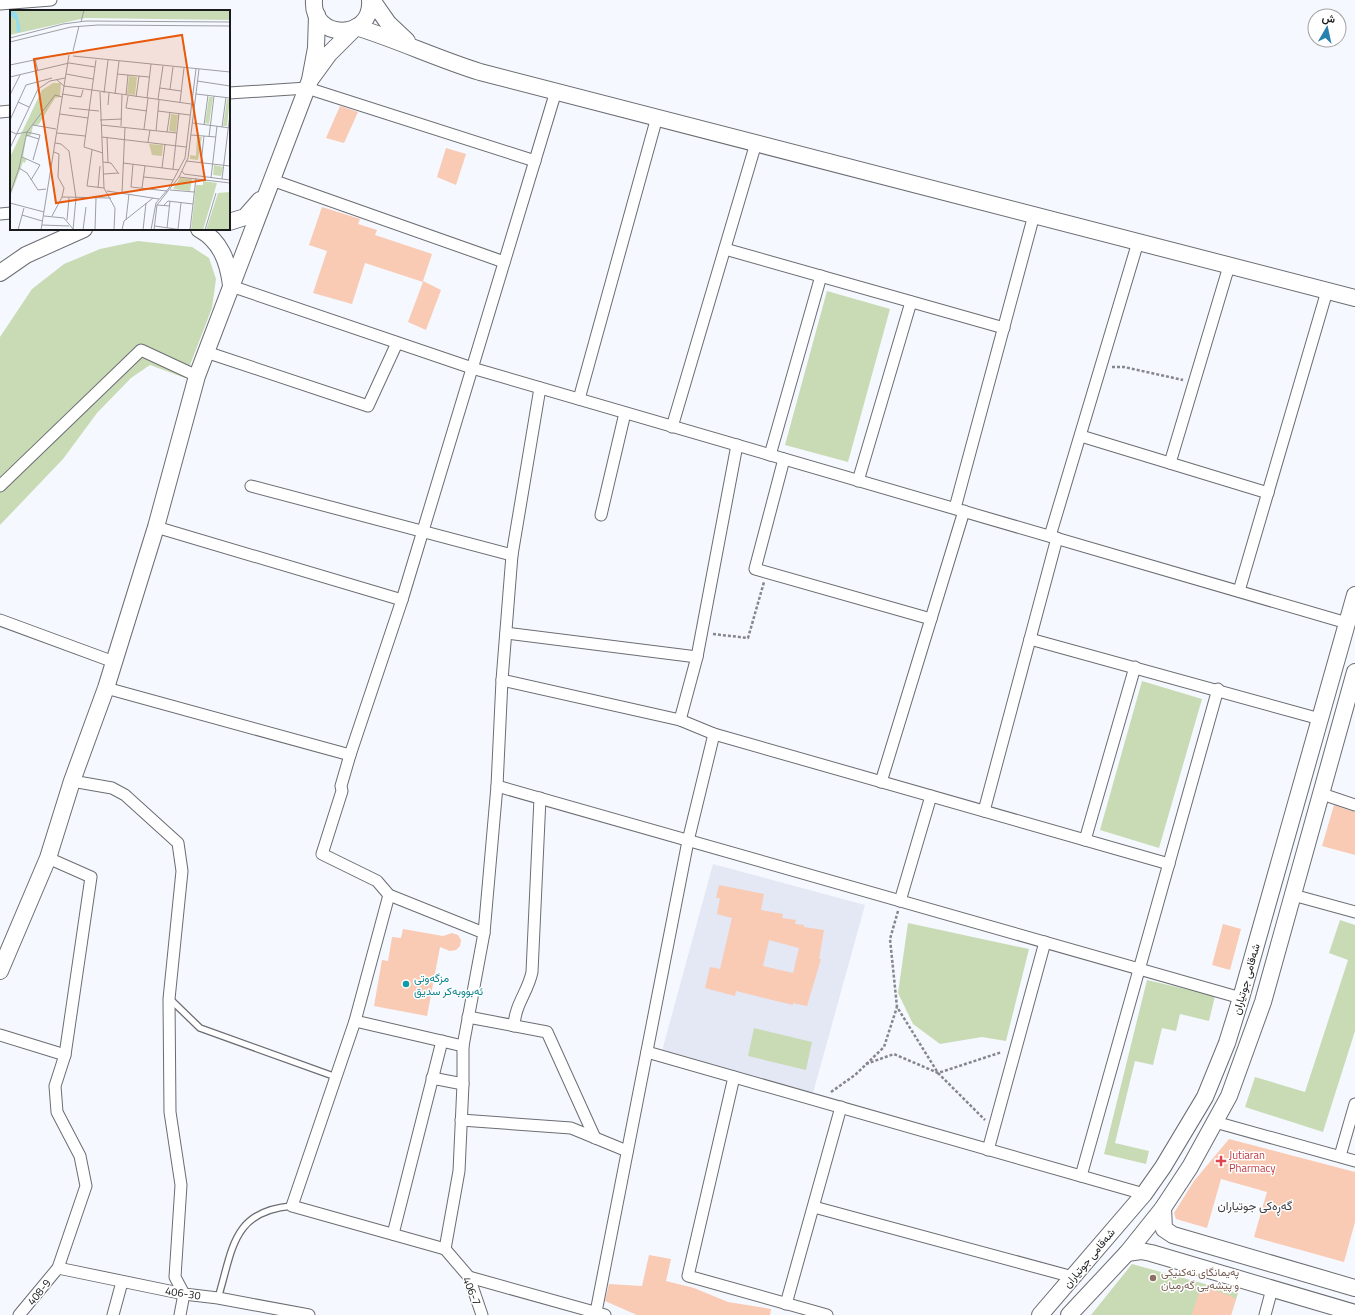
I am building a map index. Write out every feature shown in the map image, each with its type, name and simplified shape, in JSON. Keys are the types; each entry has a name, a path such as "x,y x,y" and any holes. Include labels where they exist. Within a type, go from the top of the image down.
{"main road":[{"path":"308,84 338,44 366,17 370,9 371,0"},
{"path":"371,0 393,28 419,51"},
{"path":"316,8 325,26 333,30 347,31 356,27 388,37 419,51 480,72 1355,298"},
{"path":"0,970 48,858 72,781 106,688 156,528 197,376 308,84 316,48 316,8"},
{"path":"230,223 239,220 250,213 270,183"},
{"path":"230,223 242,225 246,229 248,241"},
{"path":"0,273 26,255 82,230"},
{"path":"205,233 234,250 240,250 248,241"},
{"path":"205,233 225,257 231,286"},
{"name":"شەقامی جوتیاران","path":"1040,1315 1144,1194 1163,1167 1205,1097 1227,1043 1241,998 1355,595"},
{"name":"شەقامی جوتیاران","path":"1069,1315 1127,1253 1163,1208 1190,1167 1229,1096 1263,1002 1355,672"},
{"path":"1227,1043 1247,1048"},
{"path":"1163,1208 1164,1229 1173,1235 1355,1288"},
{"path":"1177,1260 1182,1237"},
{"path":"1127,1253 1141,1251 1177,1260 1355,1313"}],"street":[{"path":"0,4 15,7 51,0"},
{"path":"230,93 308,84 535,161"},
{"path":"484,933 389,895 377,881 322,854 342,792 341,786 350,755 402,600 556,91"},
{"path":"0,112 10,111"},
{"path":"579,399 656,117"},
{"path":"672,427 756,143"},
{"path":"270,183 504,262"},
{"path":"0,214 10,213"},
{"path":"881,782 931,619 1034,215"},
{"path":"984,811 1030,639 1054,537 1081,436 1138,242"},
{"path":"725,249 1004,328"},
{"path":"1170,462 1229,266"},
{"path":"770,455 821,276"},
{"path":"231,286 472,368 1347,623"},
{"path":"1239,591 1327,291"},
{"path":"858,480 911,302"},
{"path":"206,352 368,406 397,343"},
{"path":"0,486 141,350 197,376"},
{"path":"389,895 355,1021 292,1206 445,1249 459,1171 463,1084 463,1046 484,933 497,786 502,680 512,555 540,388"},
{"path":"601,515 625,413"},
{"path":"1081,436 1268,492"},
{"path":"680,720 697,657 737,445"},
{"path":"784,459 755,569 931,619"},
{"path":"251,486 512,555"},
{"path":"156,528 402,600"},
{"path":"0,620 114,662"},
{"path":"506,633 697,657"},
{"path":"1030,639 1218,689 1320,719"},
{"path":"1085,840 1135,667"},
{"path":"502,680 680,720 714,734 1169,864"},
{"path":"106,688 350,755"},
{"path":"1081,1176 1218,689"},
{"path":"469,1277 600,1314 627,1152 688,841 714,734"},
{"path":"72,781 112,788 125,795 178,843 182,872 169,999 170,1112 181,1186 175,1277 184,1294 180,1315"},
{"path":"497,786 1241,998"},
{"path":"1322,794 1355,805"},
{"path":"900,901 931,796"},
{"path":"514,1026 516,1007 528,986 532,972 540,798"},
{"path":"48,858 91,877 65,1054 55,1086 57,1112 80,1156 86,1186 58,1268"},
{"path":"1293,895 1355,912"},
{"path":"988,1150 1045,942"},
{"path":"468,1017 546,1032 595,1138"},
{"path":"355,1021 463,1046"},
{"path":"0,1035 65,1054"},
{"path":"392,1234 442,1042"},
{"path":"647,1052 1144,1194"},
{"path":"734,1077 688,1276 826,1315"},
{"path":"432,1078 463,1084"},
{"path":"1340,1156 1355,1104"},
{"path":"786,1304 841,1107"},
{"path":"461,1120 571,1128 627,1152"},
{"path":"1215,1122 1355,1161"},
{"path":"814,1207 1073,1277"},
{"name":"406-7","path":"445,1249 469,1277 482,1315"},
{"name":"406-30","path":"58,1268 184,1294 218,1298 309,1315"},
{"name":"408-9","path":"19,1315 58,1268"},
{"path":"113,1315 122,1282"},
{"path":"1265,1315 1272,1289"}],"lane":[{"path":"169,999 200,1028 336,1076"},
{"path":"218,1298 235,1242 243,1226 263,1211 277,1207 292,1206"}],"path":[{"path":"1101,367 1124,367 1194,383"},
{"path":"702,632 748,638 766,572"},
{"path":"818,1101 855,1075 884,1047 897,1007 890,939 900,901"},
{"path":"897,1007 938,1073 993,1128"},
{"path":"866,1064 894,1054 938,1073 1001,1053 1018,1038"}],"shaded area":[{"path":"713,864 865,905 813,1093 662,1051"}],"green space":[{"path":"138,241 192,247 209,258 216,279 212,308 185,378 150,365 131,378 97,413 63,459 0,525 0,337 32,289 64,264 100,249"},
{"path":"827,291 890,309 848,462 785,445"},
{"path":"1142,681 1202,699 1159,848 1100,830"},
{"path":"1340,920 1355,925 1355,1031 1323,1132 1245,1107 1255,1077 1305,1092 1348,960 1329,953"},
{"path":"908,923 1029,949 1006,1041 982,1037 940,1044 913,1024 898,993"},
{"path":"1147,980 1215,996 1209,1021 1180,1014 1176,1031 1162,1028 1153,1065 1135,1061 1115,1143 1149,1151 1146,1164 1104,1154"},
{"path":"754,1028 812,1042 806,1070 748,1056"},
{"name":"پەیمانگای تەکنیکی و پیشەیی گەرمیان","path":"1132,1264 1238,1293 1231,1315 1091,1315"}],"building":[{"path":"340,106 358,112 344,143 326,138"},
{"path":"446,148 466,154 456,185 437,177"},
{"path":"322,207 360,219 358,224 377,230 375,235 432,254 423,281 441,290 426,330 408,322 423,282 365,263 352,304 313,293 327,251 309,245"},
{"path":"1334,805 1355,812 1355,855 1322,846"},
{"path":"719,885 764,894 761,910 783,914 782,918 796,920 795,924 804,925 804,927 824,930 819,959 821,959 807,1006 793,1003 793,1005 736,991 735,996 705,988 710,967 720,969 732,918 717,914 720,898 716,898","holes":["769,940 799,948 793,973 763,966"]},
{"path":"1223,924 1241,929 1230,970 1212,965"},
{"name":"مزگەوتی ئەبووبەکر سدیق","path":"403,929 443,936 452,933 458,935 461,940 460,946 456,950 450,951 440,947 427,1016 374,1006 382,960 388,961 392,937 401,938"},
{"path":"1229,1139 1355,1172 1355,1222 1344,1262 1254,1237 1267,1192 1221,1179 1207,1228 1176,1219 1174,1213 1194,1181"},
{"path":"649,1255 671,1259 666,1281 694,1288 728,1302 771,1309 770,1315 637,1315 605,1301 609,1284 642,1286"},
{"path":"1210,1289 1236,1299 1231,1315 1192,1315 1200,1290"}],"place":[{"name":"مزگەوتی ئەبووبەکر سدیق","path":"406,984"},
{"name":"Jutiaran Pharmacy","path":"1221,1161"},
{"name":"پەیمانگای تەکنیکی و پیشەیی گەرمیان","path":"1153,1278"}],"district":[{"name":"گەڕەکی جوتیاران","path":"1255,1206"}]}
